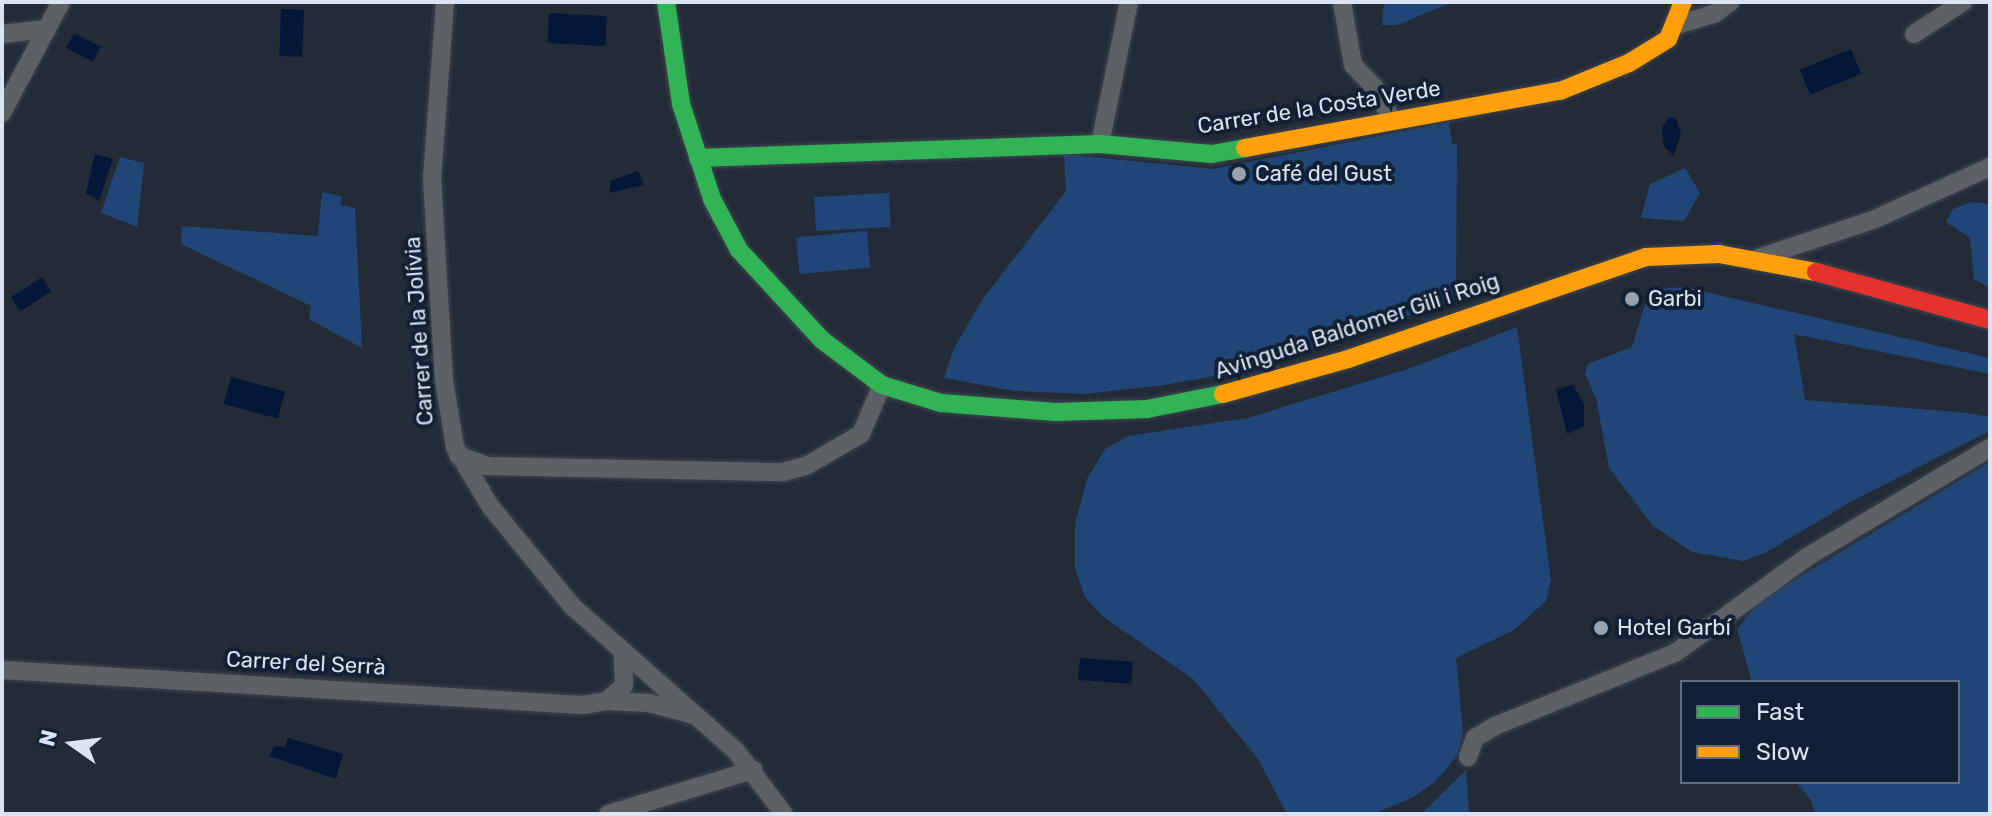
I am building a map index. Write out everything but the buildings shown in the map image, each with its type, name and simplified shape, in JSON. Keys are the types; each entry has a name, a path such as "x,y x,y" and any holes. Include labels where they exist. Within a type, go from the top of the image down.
{"street":[{"path":"2,113 61,2"},
{"name":"Carrer de la Jolívia","path":"445,2 432,178 444,380 458,455 490,506 572,606 623,654 699,717 753,770 782,814"},
{"name":"Avinguda Baldomer Gili i Roig","path":"666,2 681,104 698,158 712,199 755,272 822,340 882,385 941,403 995,409 1147,409 1239,391 1348,359 1613,264 1683,255 1798,267 1990,320"},
{"path":"1100,144 1129,2"},
{"path":"1342,2 1353,65 1376,89 1391,119"},
{"path":"1677,25 1683,2"},
{"name":"Carrer de la Costa Verde","path":"698,158 1100,144 1212,154 1391,119 1560,91 1637,58 1668,39 1677,25 1714,14 1730,2"},
{"path":"1914,34 1963,2"},
{"path":"2,34 47,29"},
{"path":"1751,260 1873,220 1990,167"},
{"path":"458,455 486,466 783,472 806,466 861,434 882,385"},
{"path":"1468,757 1475,738 1495,726 1675,653 1807,557 1990,448"},
{"path":"490,506 489,483 510,467"},
{"path":"607,701 624,685 623,654"},
{"name":"Carrer del Serrà","path":"2,670 540,704 649,703 699,717"},
{"path":"608,814 753,770"}],"shaded area":[{"path":"1384,2 1453,2 1397,25 1382,25"},
{"path":"281,9 304,10 302,57 279,56"},
{"path":"549,13 607,16 605,46 547,43"},
{"path":"74,33 101,47 93,62 66,48"},
{"path":"1851,49 1861,74 1810,95 1800,70"},
{"path":"1669,117 1676,118 1681,133 1674,156 1664,147 1662,128"},
{"path":"1449,122 1452,144 1457,145 1456,300 1238,372 1158,386 1084,394 1015,391 944,378 954,348 982,300 1066,191 1064,154 1213,169"},
{"path":"95,154 113,159 99,201 86,193"},
{"path":"120,157 144,163 137,227 101,213"},
{"path":"1685,168 1700,193 1684,221 1641,218 1650,184"},
{"path":"638,171 644,185 609,193 611,181"},
{"path":"322,192 341,196 341,205 355,208 362,348 309,319 311,306 181,244 182,226 318,236"},
{"path":"889,193 891,227 816,231 814,197"},
{"path":"1971,202 1990,204 1990,288 1974,279 1970,238 1946,222 1953,209"},
{"path":"867,231 870,268 799,274 796,237"},
{"path":"42,277 51,291 20,311 11,297"},
{"path":"1684,287 1990,358 1990,374 1794,334 1805,400 1990,417 1990,431 1854,500 1765,553 1743,561 1692,552 1652,525 1609,468 1596,398 1585,374 1588,364 1632,347 1647,297 1659,289"},
{"path":"1517,327 1551,580 1546,601 1514,630 1456,658 1463,733 1457,756 1436,781 1412,798 1373,814 1287,814 1258,759 1193,679 1102,616 1085,597 1075,568 1075,524 1087,479 1105,449 1128,436 1247,418 1411,368"},
{"path":"231,377 285,391 278,419 224,404"},
{"path":"1573,385 1584,404 1584,426 1567,434 1556,389"},
{"path":"1990,462 1990,814 1815,814 1811,800 1798,784 1960,784 1960,680 1751,680 1737,629 1756,605"},
{"path":"1080,658 1133,662 1131,684 1078,680"},
{"path":"288,738 343,754 336,779 269,756 274,746 285,747"},
{"path":"1466,770 1469,814 1421,814 1422,813"}],"traffic: fast":[{"path":"666,2 681,104 712,199 739,250 822,340 882,385 941,403 1056,412 1147,409 1223,394"},
{"path":"698,158 1100,144 1212,154 1245,148"}],"traffic: slow":[{"path":"1245,148 1560,91 1629,63 1668,39 1683,2"},
{"path":"1223,394 1348,359 1646,257 1719,254 1816,272"}],"traffic: jam":[{"path":"1816,272 1990,320"}],"place":[{"name":"Café del Gust","path":"1239,174"},
{"name":"Garbi","path":"1632,299"},
{"name":"Hotel Garbí","path":"1601,628"}]}
